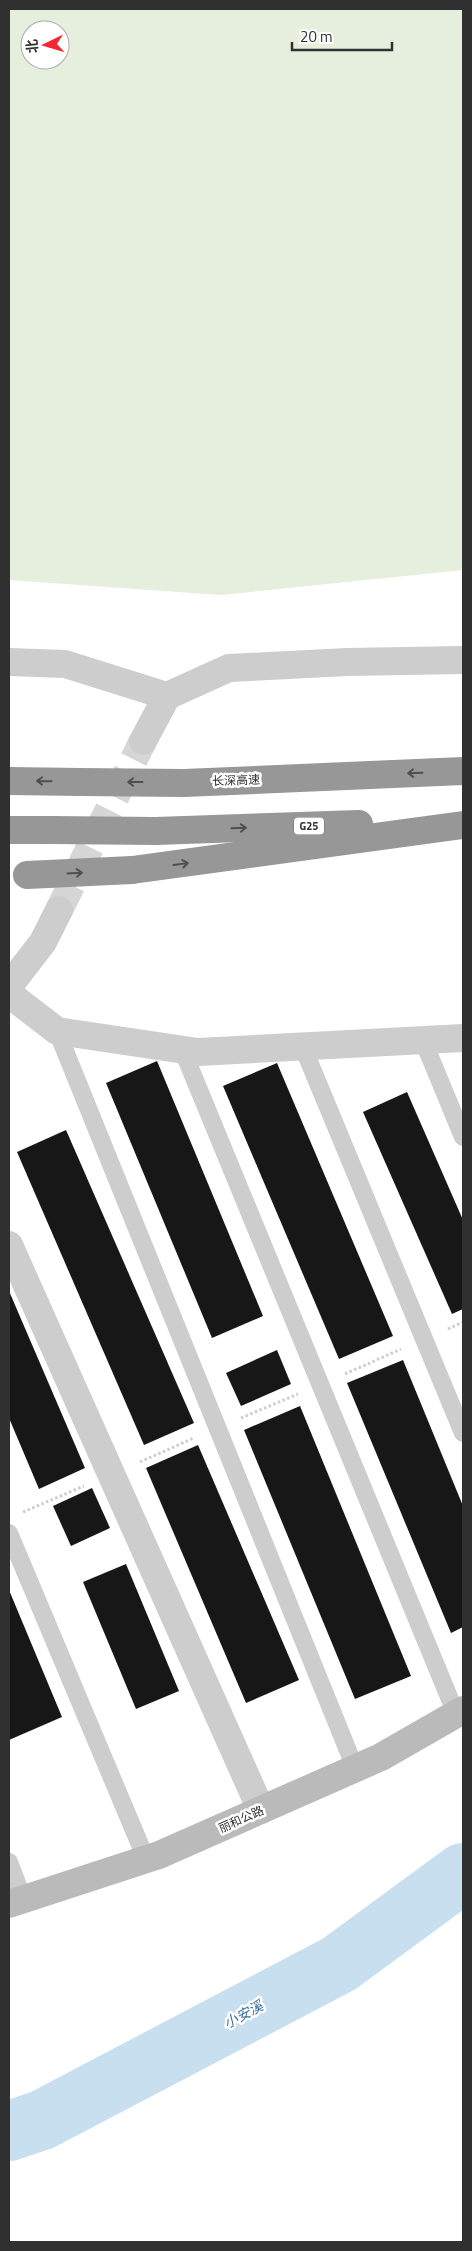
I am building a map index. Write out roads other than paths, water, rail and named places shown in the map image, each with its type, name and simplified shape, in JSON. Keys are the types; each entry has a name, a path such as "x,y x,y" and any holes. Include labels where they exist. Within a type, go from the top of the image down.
{"highway":[{"name":"长深高速","path":"9,781 184,783 463,771"},
{"name":"G25","path":"9,830 156,831 463,820"},
{"path":"18,876 132,870 463,825"}],"main road":[{"name":"丽和公路","path":"16,1901 146,1859 381,1757 460,1712"}],"street":[{"path":"143,742 167,696 229,668 347,662 463,660"},
{"path":"9,662 66,664 167,696"},
{"path":"9,986 42,942 59,910"},
{"path":"9,994 58,1031 183,1051 198,1052 463,1038"},
{"path":"9,1245 261,1810"}],"lane":[{"path":"58,1031 355,1768"},
{"path":"423,1040 463,1137"},
{"path":"303,1047 463,1433"},
{"path":"183,1051 460,1712"},
{"path":"9,1533 146,1859"},
{"path":"9,1862 16,1901"}],"waterway":[{"name":"小安溪","path":"9,2131 42,2120 339,1964 463,1873"}],"tunnel":[{"path":"59,910 143,741"}]}
